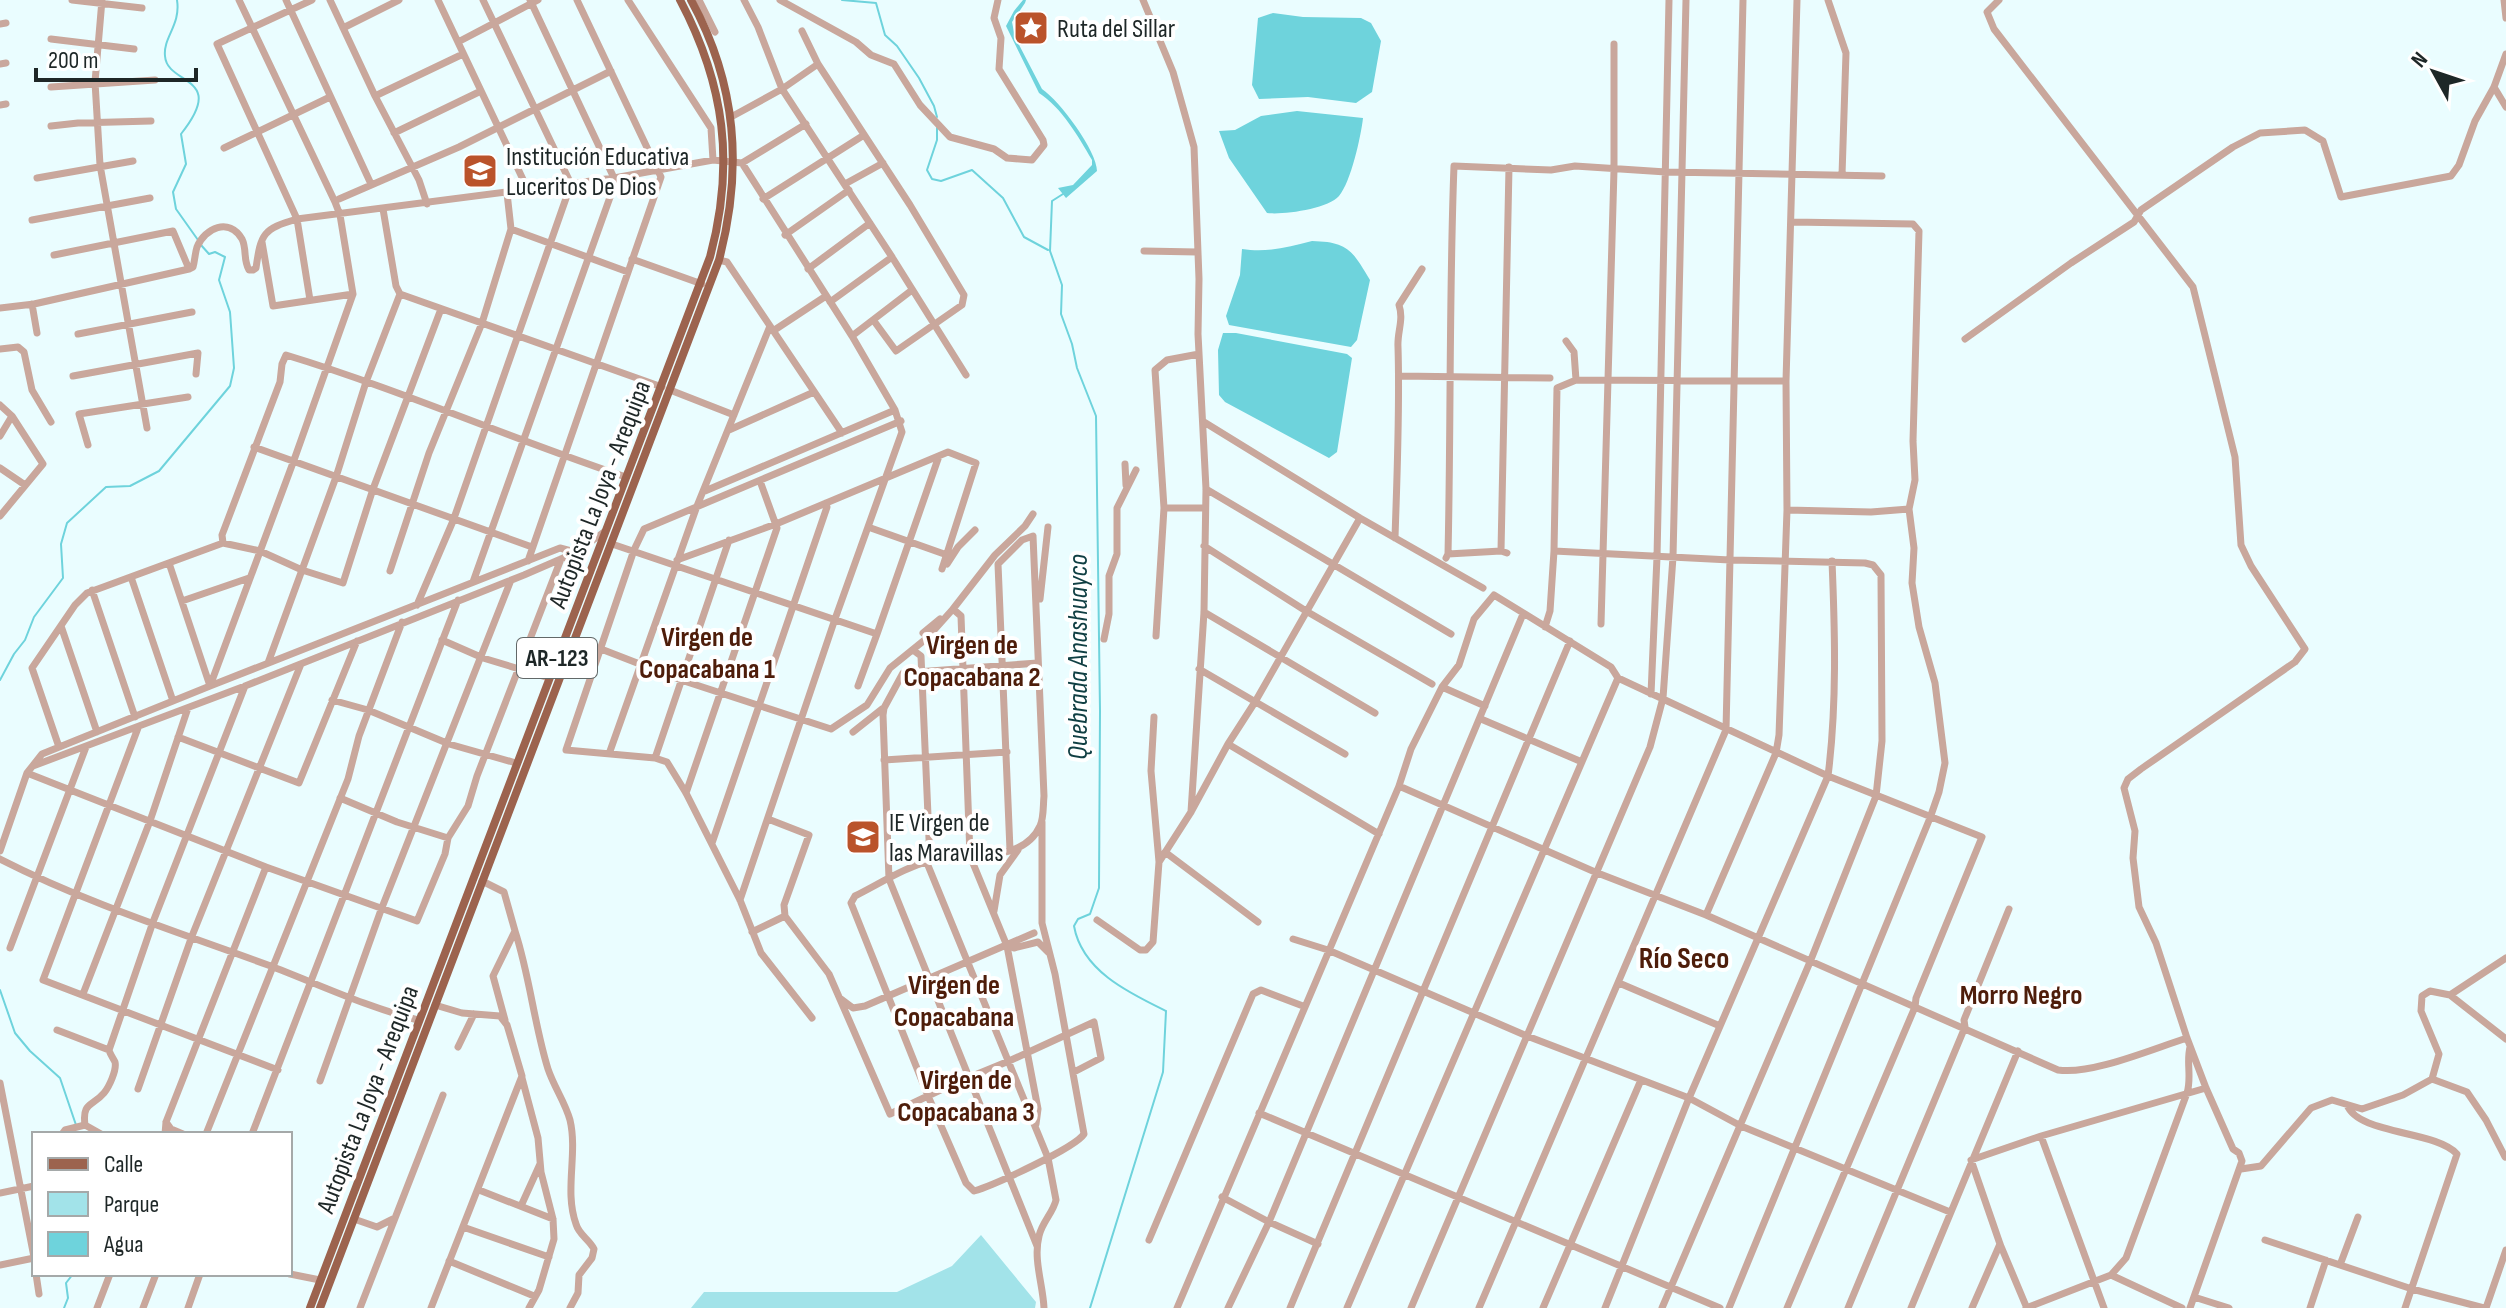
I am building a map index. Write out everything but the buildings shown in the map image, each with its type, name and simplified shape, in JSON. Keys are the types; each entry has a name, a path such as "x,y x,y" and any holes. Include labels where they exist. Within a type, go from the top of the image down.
{"main road":[{"name":"Autopista La Joya - Arequipa","path":"320,1308 612,544 702,284 734,163 704,50 680,0"},
{"name":"Autopista La Joya - Arequipa","path":"310,1308 626,477 719,260 729,216 734,163 731,117 719,65 691,0"}],"street":[{"path":"72,0 142,8"},
{"path":"210,686 353,294 340,215 239,0"},
{"path":"286,0 371,184"},
{"path":"310,300 297,219 217,44 312,0"},
{"path":"330,0 419,180 427,204"},
{"path":"343,28 399,0"},
{"path":"438,0 528,190"},
{"path":"417,605 453,521 571,184 483,0"},
{"path":"528,561 661,177 577,0"},
{"path":"628,0 711,128 713,160"},
{"path":"699,0 715,32"},
{"path":"744,0 782,89 966,375"},
{"path":"780,0 856,42 871,55 894,64 920,105 943,133 961,142 994,149 1007,158 1032,160 1044,145 1043,140 999,69 1001,38 994,18 998,0"},
{"path":"1143,0 1173,72 1194,147 1206,489 1204,612 1191,812"},
{"path":"1651,694 1657,557 1669,0"},
{"path":"1411,1308 1650,747 1663,698 1673,557 1679,382 1686,0"},
{"path":"1479,1308 1726,730 1743,0"},
{"path":"1706,915 1776,753 1779,735 1787,510 1786,381 1797,0"},
{"path":"1828,0 1846,53 1842,175"},
{"path":"1999,0 1987,12 1994,29 2193,287 2235,457 2241,545 2251,566 2305,649 2295,662 2141,769 2125,784 2124,792 2135,831 2133,858 2139,907 2156,943 2206,1088 2233,1149 2242,1161 2190,1308"},
{"path":"2504,0 2506,18"},
{"path":"458,42 533,1 614,178 614,186 473,582"},
{"path":"102,2 95,82 100,165 147,428"},
{"path":"802,31 818,64 964,295 962,305 896,351 874,321"},
{"path":"51,39 134,49"},
{"path":"1601,624 1614,170 1614,44"},
{"path":"375,96 463,54"},
{"path":"1965,339 2134,222 2141,210 2172,186 2260,133 2305,130 2316,134 2323,141 2341,197 2451,176 2459,165 2475,121 2494,87 2506,54"},
{"path":"731,117 782,89 818,64"},
{"path":"339,199 411,169 611,71"},
{"path":"51,87 155,80"},
{"path":"2494,87 2506,107"},
{"path":"394,133 481,91"},
{"path":"224,148 330,97"},
{"path":"51,126 151,121"},
{"path":"0,308 32,304 189,269 193,267 199,243 215,227 228,227 240,236 246,265 251,270 256,268 262,238 272,227 297,219 614,178 713,160 734,163 806,124"},
{"path":"763,199 864,135"},
{"path":"37,178 133,161"},
{"path":"734,163 763,199 852,336 901,421 902,432 800,719 740,900"},
{"path":"785,235 883,163"},
{"path":"1443,564 1448,554 1454,166 1551,170 1575,166 1666,172 1882,176"},
{"path":"1448,554 1504,552 1509,167"},
{"path":"390,571 429,453 482,323 511,229 507,193"},
{"path":"32,220 150,198"},
{"path":"383,209 400,294 734,415"},
{"path":"1729,1308 1930,818 1945,763 1935,683 1919,627 1912,583 1914,548 1909,509 1915,480 1913,441 1919,231 1913,224 1792,222"},
{"path":"808,269 870,223"},
{"path":"511,229 628,272"},
{"path":"54,255 173,231 189,269"},
{"path":"262,238 273,306 353,294"},
{"path":"1144,251 1197,252"},
{"path":"609,754 697,506 771,329 828,299 892,257"},
{"path":"632,259 702,284"},
{"path":"719,260 727,262 842,433"},
{"path":"1395,538 1400,376 1398,344 1402,312 1399,305 1422,269"},
{"path":"852,336 912,290"},
{"path":"268,663 400,294"},
{"path":"32,304 37,333"},
{"path":"59,747 32,668 75,605 92,590 223,543 260,551 302,570 343,583 373,489 441,309"},
{"path":"78,334 192,312"},
{"path":"1566,341 1574,352 1576,380"},
{"path":"0,349 18,347 24,352 32,390 51,422"},
{"path":"73,376 198,353 196,374"},
{"path":"1156,636 1164,508 1155,370 1167,360 1199,354"},
{"path":"223,543 222,535 280,382 286,355 626,477"},
{"path":"1400,376 1550,378"},
{"path":"1545,627 1550,611 1554,551 1557,388 1576,380 1786,381"},
{"path":"729,430 814,392"},
{"path":"88,445 79,414 188,397"},
{"path":"0,405 12,416 42,461 42,467 0,516"},
{"path":"705,491 895,410"},
{"path":"0,436 12,416"},
{"path":"812,1018 761,953 712,843 667,762 655,758 566,750 634,550 644,529 901,421"},
{"path":"1204,422 1360,518 1483,588"},
{"path":"254,447 532,547"},
{"path":"677,562 948,452 976,463 942,569 975,530"},
{"path":"858,686 939,456"},
{"path":"1125,464 1126,487"},
{"path":"0,468 25,485"},
{"path":"1104,639 1109,614 1109,576 1117,554 1116,518 1126,487 1136,470"},
{"path":"686,793 777,528 760,481"},
{"path":"1206,489 1451,634"},
{"path":"712,843 826,503"},
{"path":"1164,508 1205,508"},
{"path":"1787,510 1871,512 1909,509"},
{"path":"601,649 681,680 834,729 867,705 890,668 952,611 995,555 1033,514"},
{"path":"1159,862 1191,812 1360,518"},
{"path":"868,527 947,555"},
{"path":"1038,621 1048,527"},
{"path":"30,770 511,580 577,552 606,531"},
{"path":"1010,850 998,564 1022,540 1033,536 1044,796 1042,923 1067,1035 1084,1134 1048,1158 974,1191 969,1187 928,1096 851,903 855,896 928,862 1010,850 1019,848"},
{"path":"655,758 729,540"},
{"path":"612,544 677,562 716,580 877,634"},
{"path":"1204,546 1306,611 1432,684"},
{"path":"0,851 30,770 42,754 560,548 577,552"},
{"path":"1554,551 1730,560 1832,561 1873,565 1881,575 1882,741 1876,796 1810,962 1662,1308"},
{"path":"30,770 71,790 266,867 417,921 441,865 448,838 468,806 561,559"},
{"path":"1605,1308 1689,1098 1828,776 1834,665 1832,561"},
{"path":"169,563 210,686"},
{"path":"131,577 173,701"},
{"path":"182,601 249,578"},
{"path":"320,1081 381,910 483,658 511,580"},
{"path":"92,590 135,717"},
{"path":"1190,1308 1178,1306 1303,1006 1379,834 1411,749 1442,687 1459,665 1474,619 1494,595 1611,667 1618,678 1828,776 1982,837 1915,1007 1787,1308"},
{"path":"253,1132 458,600"},
{"path":"923,633 952,611"},
{"path":"952,611 961,616 970,856 1008,948 1038,1109 1036,1124"},
{"path":"1204,612 1375,713"},
{"path":"1228,1308 1269,1222 1523,614"},
{"path":"207,1132 340,798 368,710 402,622"},
{"path":"61,626 97,732"},
{"path":"442,640 483,658 521,667 549,678"},
{"path":"178,737 299,783 357,641"},
{"path":"1290,1308 1570,641"},
{"path":"913,650 921,656 928,862 1048,1158 1056,1200 1055,1207 1041,1228 1037,1246 1044,1308"},
{"path":"853,732 884,708 903,673 1038,663"},
{"path":"138,1089 192,936 301,664"},
{"path":"1199,669 1345,754"},
{"path":"1347,1308 1407,1175 1618,678"},
{"path":"109,1050 153,922 245,686"},
{"path":"1442,687 1485,706"},
{"path":"332,700 368,710 449,744 516,763"},
{"path":"83,994 150,821 188,708"},
{"path":"884,708 889,879 1037,1246"},
{"path":"1097,920 1140,950 1146,950 1153,942 1159,862 1151,771 1154,717"},
{"path":"1481,719 1582,762"},
{"path":"138,728 43,980 278,1070"},
{"path":"1228,744 1379,834"},
{"path":"10,948 86,747"},
{"path":"884,760 1007,752"},
{"path":"1399,786 1595,872 1706,915 2058,1070 2072,1072 2187,1038"},
{"path":"340,798 448,838"},
{"path":"768,819 809,835 784,905 785,916 829,974 890,1114 1094,1022 1101,1058 1074,1072"},
{"path":"994,913 1000,875 1042,822"},
{"path":"1165,852 1258,922"},
{"path":"0,859 36,878 116,910 192,936 351,999 418,1020"},
{"path":"165,1132 166,1122 266,867"},
{"path":"482,881 504,892 525,965 549,1071 572,1132 571,1204 579,1231 594,1249 592,1258 579,1275 578,1293 570,1308"},
{"path":"1848,1308 1965,1027 1964,1020 2009,909"},
{"path":"752,932 785,916"},
{"path":"515,931 493,976 536,1130 540,1164 553,1219 553,1244 539,1290 529,1308"},
{"path":"1008,948 1034,933"},
{"path":"1293,939 1328,950 1527,1036 1689,1098 1741,1126 1950,1212"},
{"path":"837,995 853,1008 1008,948 1038,942 1050,954"},
{"path":"2450,995 2506,958"},
{"path":"1619,983 1720,1026"},
{"path":"1149,1240 1253,994 1261,990 1303,1006"},
{"path":"2241,1169 2261,1166 2311,1108 2332,1100 2362,1109 2387,1102 2432,1079 2439,1054 2426,1025 2420,1000 2426,992 2450,995 2506,1039"},
{"path":"435,1005 462,1013 495,1014 505,1020"},
{"path":"458,1047 474,1014"},
{"path":"57,1030 109,1050 115,1062 113,1075 102,1095 87,1106 85,1125"},
{"path":"1971,1160 2026,1307 2111,1275 2129,1252 2187,1093 2190,1047"},
{"path":"1911,1308 2018,1051"},
{"path":"431,1308 522,1076"},
{"path":"2432,1079 2467,1092 2505,1157"},
{"path":"1543,1308 1641,1080"},
{"path":"0,1083 32,1248"},
{"path":"1971,1160 2041,1136 2206,1088"},
{"path":"360,1308 443,1095"},
{"path":"2347,1105 2354,1115 2365,1121 2439,1143 2457,1154 2405,1308"},
{"path":"1259,1113 1720,1308"},
{"path":"166,1122 178,1132"},
{"path":"64,1132 85,1125 97,1132"},
{"path":"2041,1136 2104,1308"},
{"path":"521,1206 540,1164"},
{"path":"0,1193 32,1187"},
{"path":"479,1190 553,1219"},
{"path":"1222,1197 1318,1244"},
{"path":"2340,1265 2358,1217"},
{"path":"354,1219 377,1227 394,1219"},
{"path":"463,1227 549,1257"},
{"path":"2265,1240 2412,1289 2485,1308 2506,1250"},
{"path":"1972,1308 2000,1244"},
{"path":"0,1265 32,1258"},
{"path":"2310,1308 2326,1260"},
{"path":"449,1261 534,1296"},
{"path":"292,1274 320,1280"},
{"path":"2111,1275 2182,1308"},
{"path":"36,1276 39,1294"},
{"path":"108,1308 97,1306 109,1276"},
{"path":"143,1308 155,1276"},
{"path":"188,1308 199,1276"},
{"path":"2194,1297 2229,1308"}],"green space":[{"path":"981,1235 1036,1302 1035,1308 691,1308 704,1292 897,1292 952,1266"}],"water":[{"path":"1026,0 1025,3 1012,22 1015,37 1042,89 1058,104 1091,151 1097,171 1066,198 1058,188 1073,185 1092,165 1092,160 1062,114 1039,93 1006,26"},
{"path":"1273,13 1361,18 1371,23 1381,41 1372,92 1356,103 1308,97 1259,99 1252,85 1258,18"},
{"path":"1297,111 1363,118 1355,158 1348,180 1333,201 1305,210 1267,213 1229,158 1219,131 1235,130 1261,116"},
{"path":"1312,241 1334,243 1348,250 1370,280 1357,340 1351,347 1229,325 1226,316 1240,275 1242,249 1269,250"},
{"path":"1223,333 1347,354 1352,358 1337,452 1329,458 1225,402 1219,395 1218,350"}],"waterway":[{"path":"177,0 177,17 165,56 168,66 197,91 199,101 181,134 186,164 173,192 176,209 198,240"},
{"path":"842,0 876,3 885,35 897,46 919,78 937,117"},
{"path":"937,128 937,140 927,170 932,179 941,181 972,170 1003,198 1024,237 1048,250"},
{"name":"Quebrada Anashuayco","path":"1063,194 1052,201 1050,251 1062,285 1061,314 1096,416 1099,888 1090,914 1078,919 1074,926 1079,942 1097,968 1123,988 1166,1011 1163,1072 1090,1308"},
{"path":"0,680 25,640 34,617 63,578 61,544 67,523 106,487 130,486 159,471 230,386 234,368 230,312 219,280 225,257 215,252 209,254 201,245"},
{"path":"0,990 15,1033 60,1078 76,1125"},
{"path":"64,1308 68,1298 66,1283 71,1276"}],"place":[{"name":"Ruta del Sillar","path":"1031,28"},
{"name":"Institución Educativa Luceritos De Dios","path":"480,171"},
{"name":"IE Virgen de las Maravillas","path":"863,837"}],"district":[{"name":"Virgen de Copacabana 1","path":"707,652"},
{"name":"Virgen de Copacabana 2","path":"972,660"},
{"name":"Río Seco","path":"1684,958"},
{"name":"Morro Negro","path":"2021,994"},
{"name":"Virgen de Copacabana","path":"954,1000"},
{"name":"Virgen de Copacabana 3","path":"966,1095"}]}
